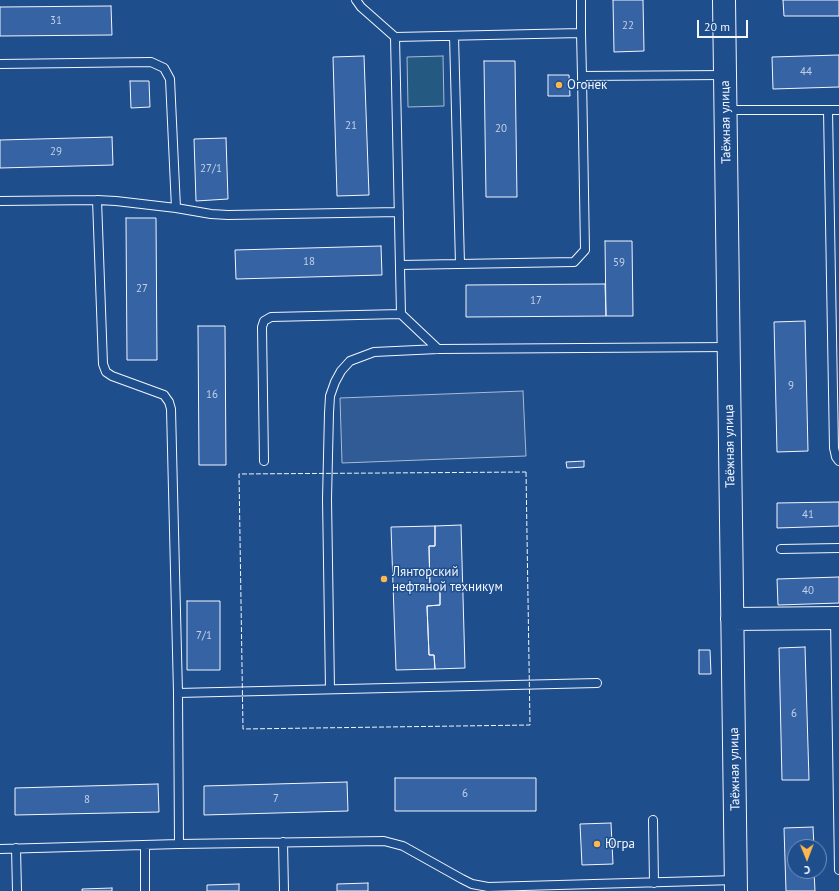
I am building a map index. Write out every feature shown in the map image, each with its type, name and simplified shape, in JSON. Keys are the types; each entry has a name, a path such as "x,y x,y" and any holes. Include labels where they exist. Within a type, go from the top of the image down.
{"street":[{"name":"Таёжная улица","path":"724,0 736,886"},
{"path":"732,619 837,618"}],"lane":[{"path":"356,0 361,8 395,37 582,33"},
{"path":"400,265 574,262 585,250 581,0"},
{"path":"454,36 460,264"},
{"path":"395,37 401,314"},
{"path":"0,64 151,62 164,68 170,79 176,208"},
{"path":"582,76 725,75"},
{"path":"726,110 839,110"},
{"path":"828,110 834,448 836,457 839,460"},
{"path":"0,201 97,200 176,208 228,216 399,212"},
{"path":"97,200 104,368 106,372 112,376 164,396 169,402 171,409 178,693 179,844"},
{"path":"264,461 262,327 264,321 271,317 401,314 438,349"},
{"path":"330,689 327,499 328,414 330,396 335,382 341,371 350,361 374,352 438,349 728,347"},
{"path":"781,550 839,548"},
{"path":"837,618 839,870"},
{"path":"178,693 597,683"},
{"path":"653,820 654,883"},
{"path":"0,849 179,844 384,841 402,846 472,884 488,889 621,887 654,883 736,886"},
{"path":"283,842 284,891"},
{"path":"144,845 145,891"},
{"path":"16,848 17,891"}],"shaded area":[{"path":"443,56 444,106 408,107 407,57"},
{"path":"523,391 526,456 342,463 340,398"}],"building":[{"path":"613,0 643,0 644,51 614,52"},
{"path":"783,0 839,0 839,16 784,16"},
{"path":"111,6 112,35 0,36 0,7"},
{"path":"839,55 839,87 773,89 772,57"},
{"path":"364,56 369,195 337,196 333,57"},
{"path":"484,61 515,61 517,197 486,197"},
{"name":"Огонек","path":"548,75 569,75 570,96 548,96"},
{"path":"130,81 149,81 150,107 131,108"},
{"path":"112,137 113,165 0,168 0,140"},
{"path":"226,138 228,199 196,201 194,139"},
{"path":"126,218 156,218 157,360 127,360"},
{"path":"605,241 632,241 633,316 606,316"},
{"path":"381,246 382,275 236,279 235,250"},
{"path":"605,284 606,316 466,317 466,285"},
{"path":"805,321 808,451 777,452 774,322"},
{"path":"198,326 225,326 226,465 199,465"},
{"path":"584,461 584,467 567,468 566,462"},
{"path":"839,502 839,526 777,528 777,503"},
{"path":"461,525 465,668 435,669 434,655 429,655 427,606 440,605 440,589 430,589 429,546 435,546 435,526"},
{"path":"435,526 435,546 429,546 430,589 440,589 440,605 427,606 429,655 434,655 435,669 396,670 391,527"},
{"path":"839,577 839,603 778,605 777,579"},
{"path":"187,601 220,601 220,670 187,670"},
{"path":"805,647 809,780 782,780 779,648"},
{"path":"699,650 710,650 711,674 699,674"},
{"path":"395,778 536,778 536,811 395,811"},
{"path":"347,782 348,811 204,815 204,786"},
{"path":"158,784 159,812 15,815 15,788"},
{"name":"Югра","path":"611,823 613,864 582,865 580,824"},
{"path":"813,827 814,839 787,839 787,879 814,879 815,891 786,891 784,828"},
{"path":"368,883 368,891 337,891 337,884"},
{"path":"239,884 239,891 207,891 207,885"},
{"path":"112,888 112,891 82,891 82,889"}],"fence":[{"path":"526,472 530,725 243,729 239,474 526,472"}],"place":[{"name":"Огонек","path":"559,85"},
{"name":"Лянторский нефтяной техникум","path":"384,579"},
{"name":"Югра","path":"597,844"}]}
